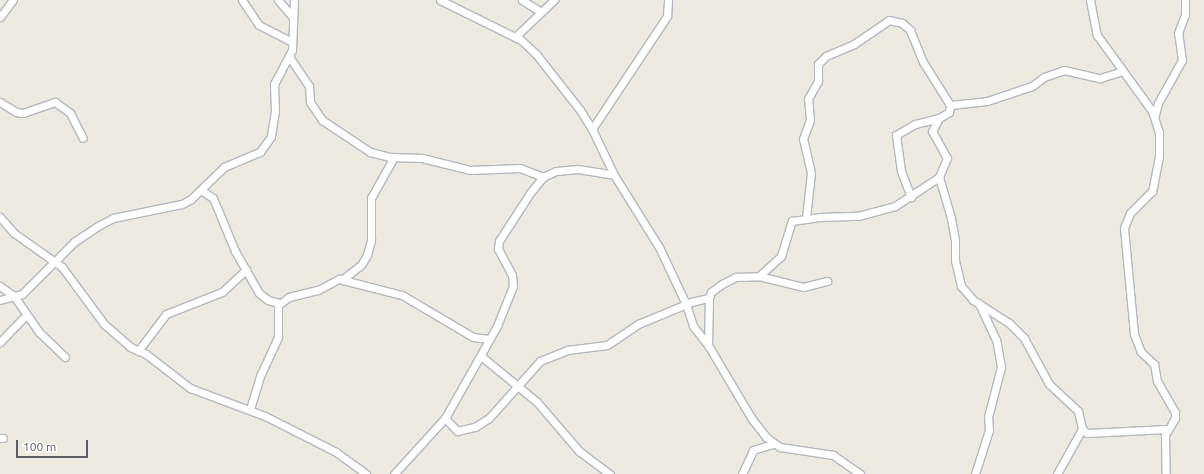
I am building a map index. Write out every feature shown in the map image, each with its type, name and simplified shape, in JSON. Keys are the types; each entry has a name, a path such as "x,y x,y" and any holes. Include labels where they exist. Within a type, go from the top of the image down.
{"street":[{"path":"0,17 13,0"},
{"path":"242,0 259,25 292,42"},
{"path":"278,0 292,16"},
{"path":"0,300 24,293 81,236 107,221 172,208 191,199 218,171 254,155 267,144 275,112 274,84 290,58 294,0"},
{"path":"440,0 515,37 536,54 592,129 614,175 659,247 686,304 692,324 708,345 752,419 773,444 789,449 833,454 860,474"},
{"path":"522,0 541,12"},
{"path":"515,37 554,0"},
{"path":"592,129 667,16 668,0"},
{"path":"1090,0 1097,35 1155,115"},
{"path":"1166,474 1164,439 1167,429 1174,420 1175,412 1157,381 1154,364 1141,352 1134,334 1124,228 1130,213 1152,191 1160,144 1155,115 1158,103 1182,60 1178,33 1185,15 1185,0"},
{"path":"806,218 811,173 803,139 810,120 808,99 818,81 818,67 823,58 854,44 889,20 902,23 910,30 923,62 950,104 948,112 939,118 915,124 896,135 901,171 911,197"},
{"path":"290,58 309,86 312,106 324,122 364,149 376,154 394,157 422,158 470,170 520,168 543,177"},
{"path":"950,104 987,101 1032,86 1044,78 1064,70 1100,78 1123,71"},
{"path":"0,102 16,112 23,113 55,102 70,113 83,138"},
{"path":"759,276 781,256 790,223 806,218 858,216 895,206 911,197 939,177 947,158 932,131 939,118"},
{"path":"250,409 261,374 278,337 280,325 276,309 279,303 289,297 318,290 343,279 361,265 368,256 371,240 372,198 394,157"},
{"path":"394,474 445,418 490,339 513,286 512,275 498,249 499,241 543,177 556,171 571,168 614,175"},
{"path":"939,177 951,218 956,243 955,260 961,286 979,304 1009,323 1027,341 1046,380 1076,407 1082,429 1087,433 1167,429"},
{"path":"201,190 213,198 235,251 263,296 279,303"},
{"path":"0,218 14,233 62,267 104,324 130,347 149,355 190,388 250,409 336,452 366,474"},
{"path":"138,351 166,314 222,292 246,270"},
{"path":"708,345 709,298 714,289 734,278 759,276 803,287 827,281"},
{"path":"343,279 402,296 473,336 490,339"},
{"path":"0,286 14,296 26,315 65,357"},
{"path":"445,418 457,431 475,427 489,418 540,361 568,350 607,345 638,324 686,304 709,298"},
{"path":"975,474 989,430 989,412 1001,367 996,340 979,304"},
{"path":"0,342 26,315"},
{"path":"481,356 517,385 547,413 584,456 610,474"},
{"path":"1057,474 1082,429"},
{"path":"742,474 753,450 773,444"}]}
